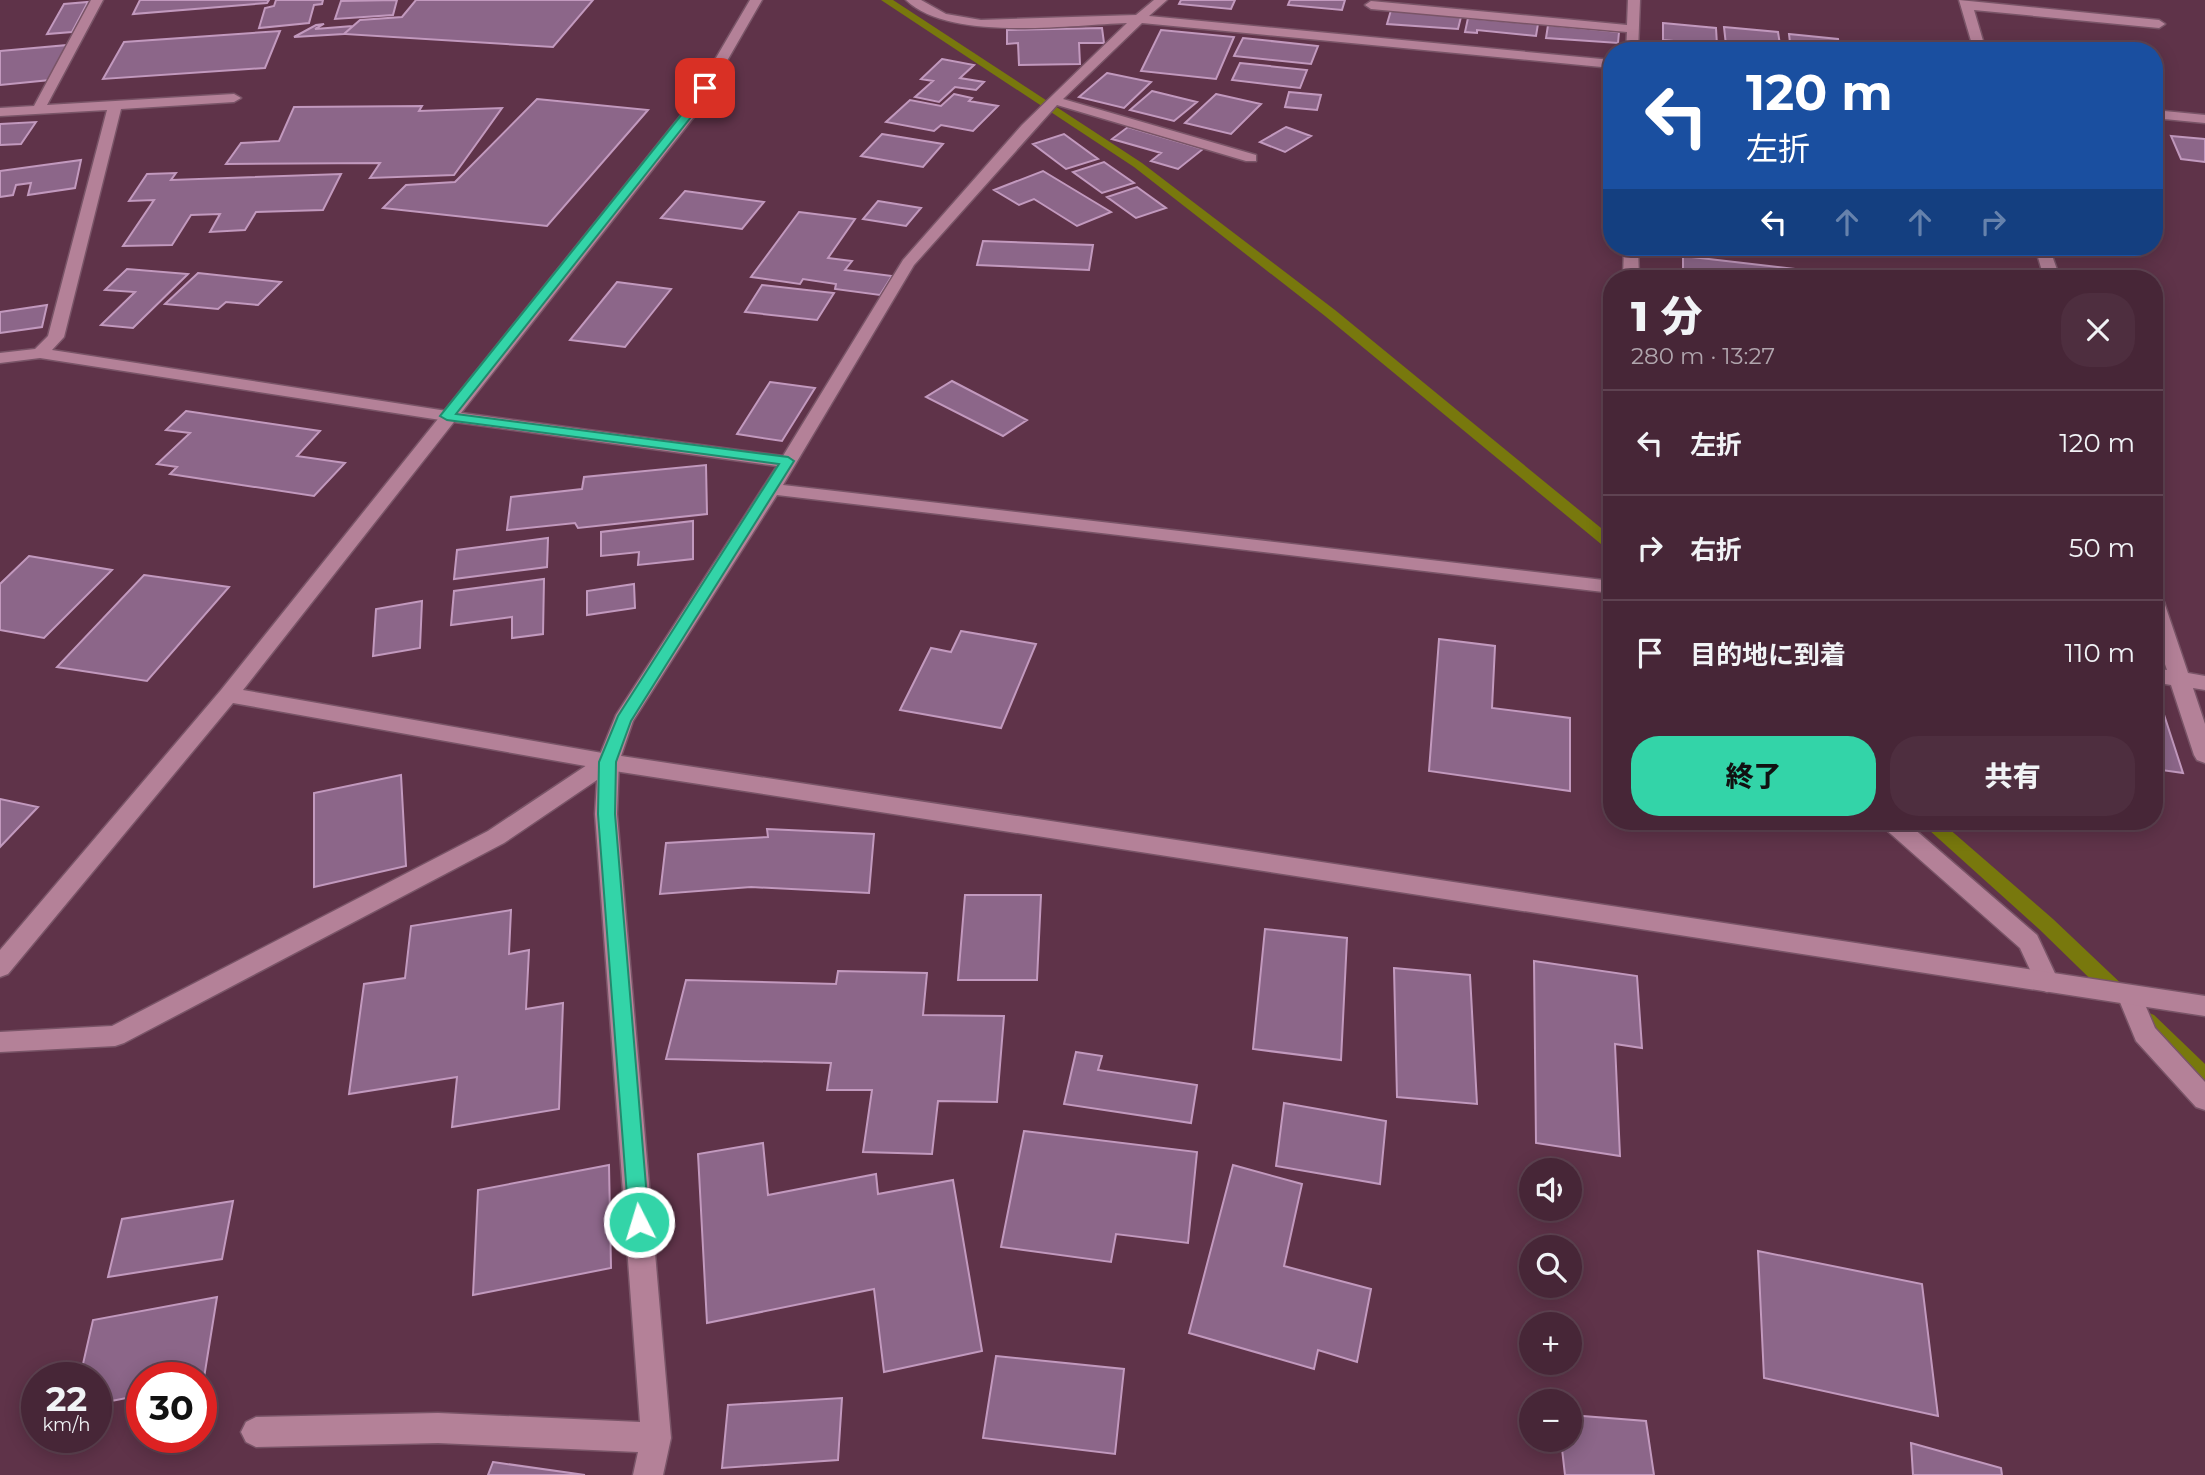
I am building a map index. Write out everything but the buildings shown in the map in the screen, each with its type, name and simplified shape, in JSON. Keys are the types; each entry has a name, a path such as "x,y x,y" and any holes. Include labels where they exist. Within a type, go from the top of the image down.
{"street":[{"path":"38,110 97,0"},
{"path":"0,967 228,695 692,110 756,0"},
{"path":"912,0 942,17 981,24 1139,19 1368,18 1633,29"},
{"path":"1632,42 1634,0"},
{"path":"648,1475 656,1438 606,814 607,762 623,720 772,489 908,263 1054,100 1157,1"},
{"path":"1977,42 1966,3 2159,24"},
{"path":"1368,18 1603,62"},
{"path":"0,112 234,98"},
{"path":"1054,100 1251,158"},
{"path":"40,353 56,337 116,106"},
{"path":"2163,115 2205,119"},
{"path":"0,358 40,353 447,416 788,461"},
{"path":"772,489 1603,586"},
{"path":"2163,630 2205,755"},
{"path":"2163,676 2205,682"},
{"path":"228,695 607,762 2205,1006"},
{"path":"0,1042 115,1036 496,837 607,762"},
{"path":"1901,830 2029,942 2047,982"},
{"path":"2129,995 2145,1034 2205,1099"},
{"path":"256,1432 438,1428 656,1438"}],"waterway":[{"path":"886,0 1138,165 1330,313 1603,538"},
{"path":"1938,830 2046,924 2122,997"},
{"path":"2147,1021 2205,1077"}],"route":[{"path":"639,1222 606,814 607,762 623,720 788,461 447,416 692,110 705,88"}]}
